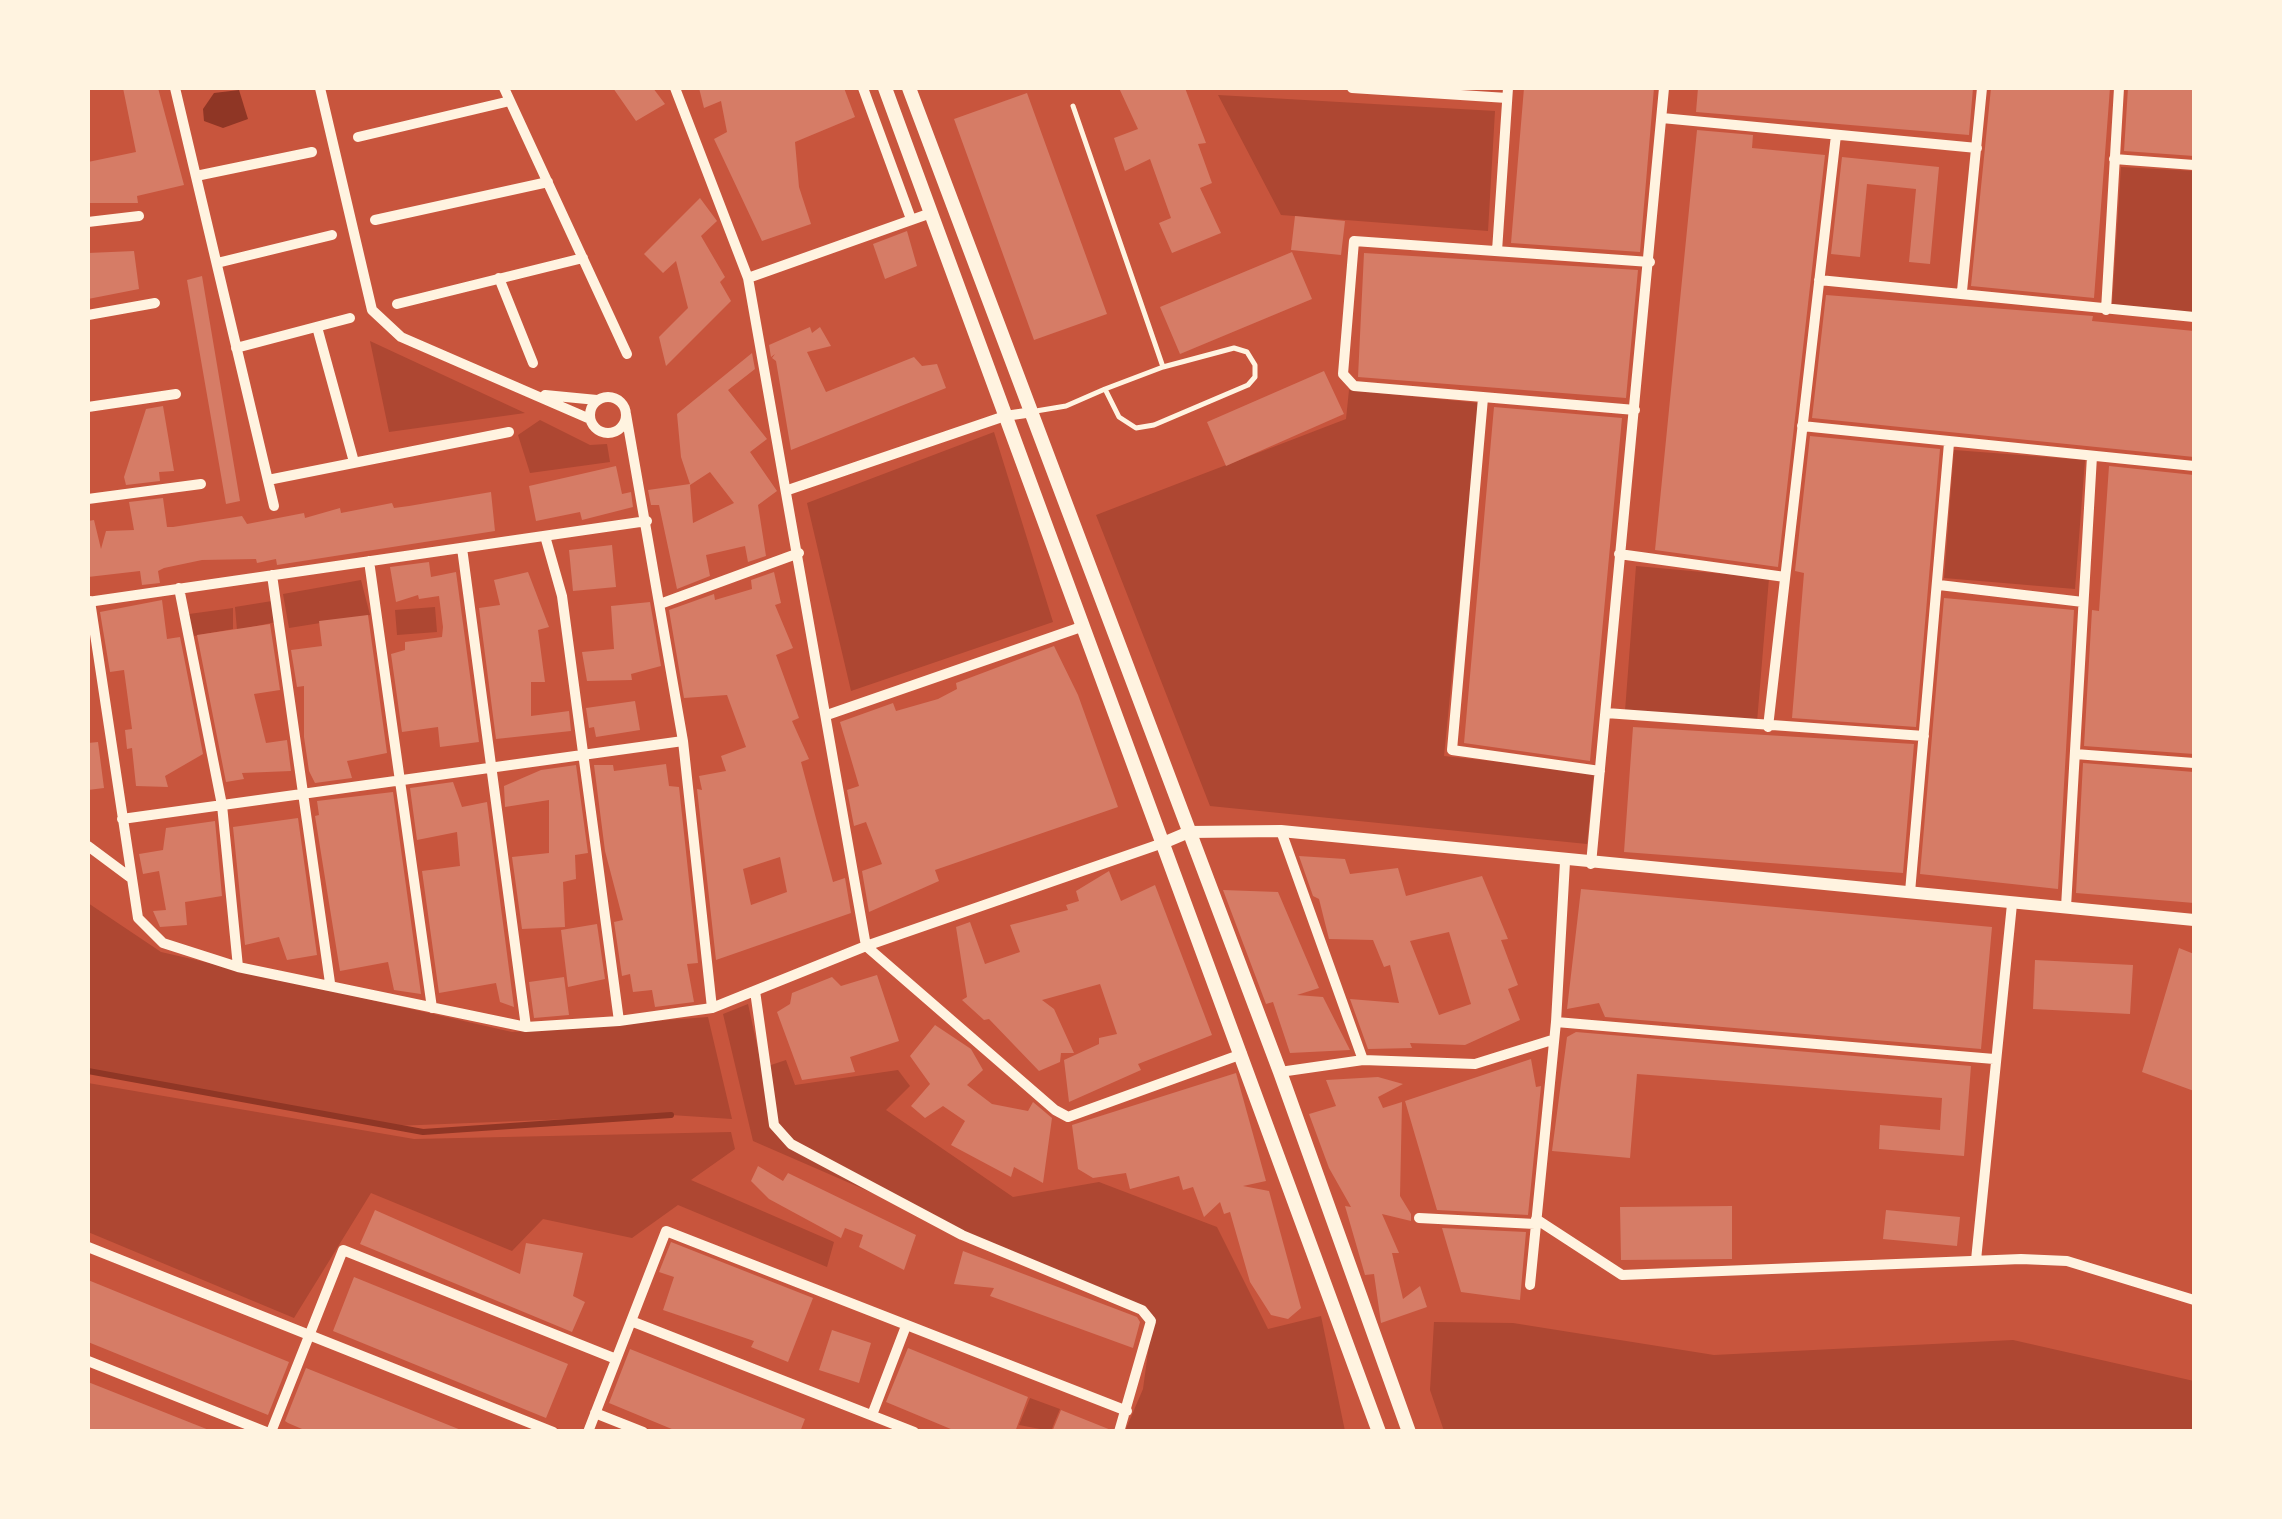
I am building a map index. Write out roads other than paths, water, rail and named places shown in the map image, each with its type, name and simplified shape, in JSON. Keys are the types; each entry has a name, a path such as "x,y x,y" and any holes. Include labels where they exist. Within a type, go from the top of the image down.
{"main road":[{"path":"885,88 1379,1432"},
{"path":"909,88 1280,1072 1409,1432"}],"street":[{"path":"175,88 274,506"},
{"path":"320,88 372,310 389,329 590,419 598,431 613,433 632,451"},
{"path":"504,88 627,354"},
{"path":"675,88 748,278 866,946 1068,1117 1242,1054"},
{"path":"864,88 911,219"},
{"path":"1352,88 1508,93 1497,251"},
{"path":"1591,864 1664,88"},
{"path":"1962,291 1982,88"},
{"path":"2106,310 2119,88"},
{"path":"358,138 510,101"},
{"path":"1662,118 1977,148"},
{"path":"1768,727 1836,135"},
{"path":"196,176 312,152"},
{"path":"2114,159 2194,165"},
{"path":"375,220 548,182"},
{"path":"748,278 931,214"},
{"path":"88,222 138,216"},
{"path":"216,262 332,235"},
{"path":"1635,410 1347,382 1343,374 1354,241 1650,262"},
{"path":"397,304 583,258"},
{"path":"499,278 534,363"},
{"path":"1819,280 1962,291 2194,318"},
{"path":"88,315 155,303"},
{"path":"236,348 350,318"},
{"path":"317,327 354,462"},
{"path":"88,407 176,394"},
{"path":"539,394 616,398 626,414 683,742 712,1008"},
{"path":"1483,398 1452,750 1600,771"},
{"path":"590,419 597,400"},
{"path":"788,490 1004,416 1032,412"},
{"path":"613,433 623,426 626,414"},
{"path":"1802,426 2194,466"},
{"path":"268,480 508,432"},
{"path":"1910,892 1950,443"},
{"path":"2066,907 2092,456"},
{"path":"88,498 201,484"},
{"path":"647,521 89,601 138,918 162,944 238,967 526,1026 619,1021 712,1008 866,946 1190,832 1281,831 1565,862 2194,920"},
{"path":"545,536 562,596 619,1021"},
{"path":"462,548 526,1026"},
{"path":"660,604 799,553"},
{"path":"1619,554 1785,577"},
{"path":"369,561 432,1008"},
{"path":"272,575 330,984"},
{"path":"1939,586 2084,602"},
{"path":"179,588 222,805 238,967"},
{"path":"826,716 1084,626"},
{"path":"1606,713 1924,736"},
{"path":"122,819 683,742"},
{"path":"2075,754 2194,763"},
{"path":"1281,831 1363,1060"},
{"path":"88,846 131,878"},
{"path":"1530,1285 1556,1022 1565,862"},
{"path":"1976,1260 2012,904"},
{"path":"754,991 774,1124 790,1144 962,1236 1142,1310 1151,1321 1119,1432"},
{"path":"1556,1022 1994,1059"},
{"path":"1280,1072 1363,1060 1475,1064 1552,1040"},
{"path":"1419,1218 1536,1221 1622,1275 1976,1260 2067,1261 2194,1300"},
{"path":"588,1432 666,1232 1127,1410"},
{"path":"88,1248 553,1432"},
{"path":"88,1361 268,1432 343,1250 616,1359"},
{"path":"631,1321 914,1432"},
{"path":"872,1415 906,1326"},
{"path":"595,1413 644,1432"}],"lane":[{"path":"1073,106 1162,367"},
{"path":"1032,412 1066,406 1104,389 1162,367 1234,348 1247,352 1256,365 1255,376 1248,385 1154,426 1136,428 1119,417 1104,389"}],"waterway":[{"path":"88,1071 423,1132 671,1115"}]}
